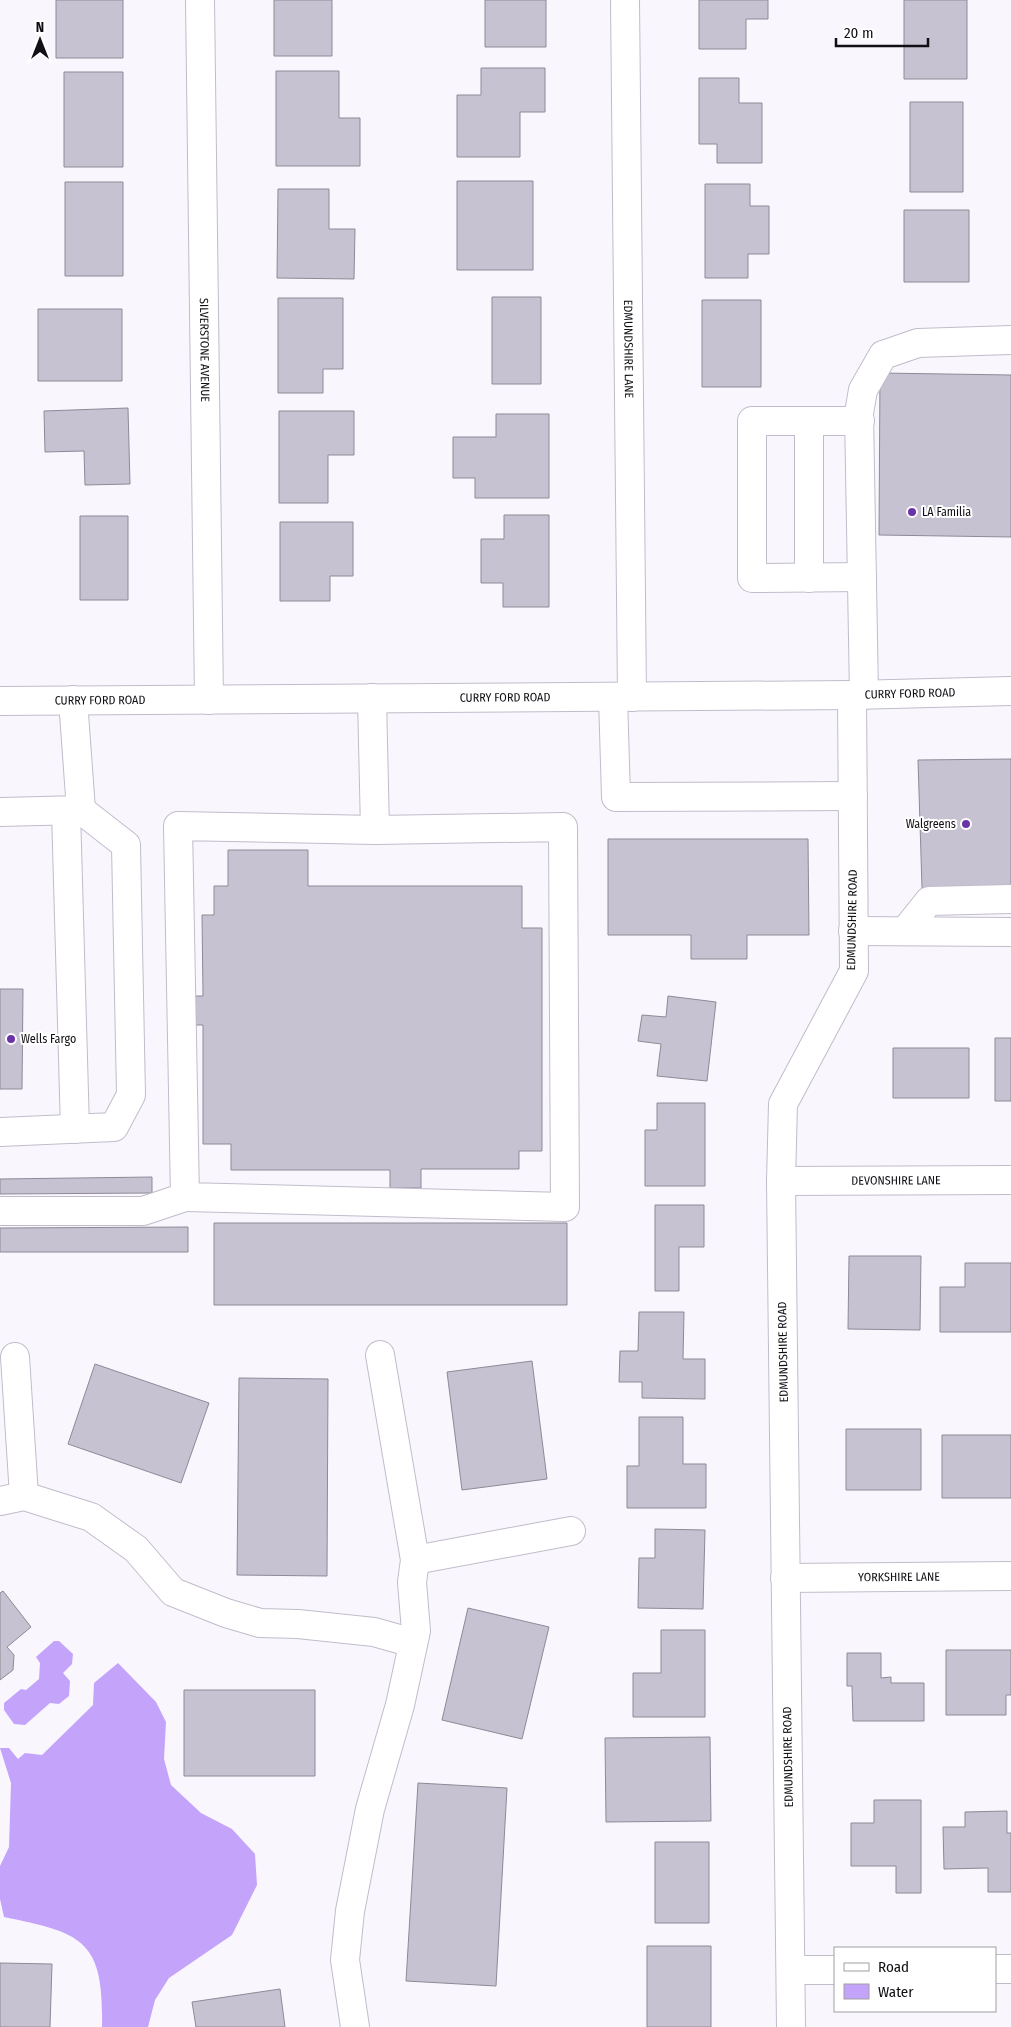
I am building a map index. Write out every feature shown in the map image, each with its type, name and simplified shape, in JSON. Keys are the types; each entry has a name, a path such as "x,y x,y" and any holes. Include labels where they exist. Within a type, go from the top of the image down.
{"street":[{"name":"SILVERSTONE AVENUE","path":"200,0 208,700"},
{"name":"EDMUNDSHIRE LANE","path":"624,0 623,697 616,797 853,796"},
{"name":"EDMUNDSHIRE ROAD","path":"791,2027 781,1181 783,1104 854,971 853,796 862,577 860,421 863,390 883,355 918,343 1011,340"},
{"path":"860,421 752,421 752,578 862,577"},
{"path":"808,421 808,578"},
{"name":"CURRY FORD ROAD","path":"0,701 858,695 1011,691"},
{"path":"372,698 375,830"},
{"path":"73,700 76,1128"},
{"path":"0,812 73,811 126,845 131,1095 114,1126 0,1132"},
{"path":"0,1211 143,1210 186,1197 565,1207 563,827 375,830 178,826 186,1197"},
{"path":"905,931 929,901 1011,899"},
{"path":"853,931 1011,932"},
{"name":"DEVONSHIRE LANE","path":"781,1181 1011,1180"},
{"path":"355,2027 345,1960 350,1911 370,1810 400,1705 416,1631 412,1582 415,1560 380,1355"},
{"path":"15,1357 12,1499 91,1517 136,1549 173,1592 226,1613 260,1623 298,1624 374,1632 414,1643"},
{"path":"415,1560 571,1531"},
{"name":"YORKSHIRE LANE","path":"786,1578 1011,1576"},
{"path":"996,1969 1011,1969"},
{"path":"791,1970 834,1970"}],"water":[{"path":"54,1641 59,1641 73,1654 72,1664 63,1673 70,1681 69,1696 59,1704 50,1703 25,1725 14,1724 4,1710 4,1703 21,1689 26,1690 39,1679 40,1663 36,1657"},
{"path":"118,1663 156,1702 166,1722 164,1759 171,1785 201,1813 232,1829 255,1854 257,1885 232,1935 169,1978 155,2000 148,2027 102,2027 102,1998 99,1975 93,1958 83,1945 70,1936 53,1929 4,1917 0,1899 0,1866 9,1847 11,1783 0,1748 9,1748 18,1759 25,1753 42,1755 93,1705 94,1683"}],"building":[{"path":"56,0 123,0 123,58 56,58"},
{"path":"274,0 332,0 332,56 274,56"},
{"path":"485,0 546,0 546,47 485,47"},
{"path":"699,0 768,0 768,19 746,19 746,49 699,49"},
{"path":"904,0 967,0 967,79 904,79"},
{"path":"481,68 545,68 545,112 520,112 520,157 457,157 457,95 481,95"},
{"path":"276,71 339,71 339,118 360,118 360,166 276,166"},
{"path":"64,72 123,72 123,167 64,167"},
{"path":"699,78 739,78 739,103 762,103 762,163 717,163 717,144 699,144"},
{"path":"910,102 963,102 963,192 910,192"},
{"path":"457,181 533,181 533,270 457,270"},
{"path":"65,182 123,182 123,276 65,276"},
{"path":"705,184 750,184 750,206 769,206 769,254 748,254 748,278 705,278"},
{"path":"278,189 329,189 329,229 355,229 354,279 277,278"},
{"path":"904,210 969,210 969,282 904,282"},
{"path":"492,297 541,297 541,384 492,384"},
{"path":"278,298 343,298 343,369 323,369 323,393 278,393"},
{"path":"702,300 761,300 761,387 702,387"},
{"path":"38,309 122,309 122,381 38,381"},
{"path":"880,373 1011,375 1011,537 879,535"},
{"path":"128,408 130,484 85,485 84,451 45,452 44,411"},
{"path":"279,411 354,411 354,455 328,455 328,503 279,503"},
{"path":"496,414 549,414 549,498 475,498 475,478 453,478 453,437 496,437"},
{"path":"504,515 549,515 549,607 503,607 503,583 481,583 481,539 504,539"},
{"path":"80,516 128,516 128,600 80,600"},
{"path":"280,522 353,522 353,576 330,576 330,601 280,601"},
{"name":"Walgreens","path":"1011,759 1011,887 922,888 918,760"},
{"path":"608,839 808,839 809,935 747,935 747,959 691,959 691,935 608,935"},
{"path":"228,850 308,850 308,886 522,886 522,928 542,928 542,1151 519,1151 519,1169 421,1169 421,1188 390,1188 390,1170 231,1170 231,1144 203,1144 203,1025 184,1025 184,996 203,996 202,915 214,915 214,886 228,886"},
{"name":"Wells Fargo","path":"0,989 23,989 22,1089 0,1089"},
{"path":"668,996 716,1002 707,1081 657,1076 661,1044 638,1041 642,1015 666,1017"},
{"path":"995,1038 1011,1038 1011,1101 995,1101"},
{"path":"893,1048 969,1048 969,1098 893,1098"},
{"path":"657,1103 705,1103 705,1186 645,1186 645,1130 657,1130"},
{"path":"152,1177 152,1193 0,1194 0,1179"},
{"path":"655,1205 704,1205 704,1247 679,1247 679,1291 655,1291"},
{"path":"214,1223 567,1223 567,1305 214,1305"},
{"path":"188,1227 188,1252 0,1252 0,1228"},
{"path":"849,1256 921,1256 920,1330 848,1329"},
{"path":"965,1263 1011,1263 1011,1332 940,1332 940,1287 965,1287"},
{"path":"639,1312 684,1312 683,1359 705,1359 705,1399 642,1398 642,1382 619,1382 620,1351 638,1351"},
{"path":"532,1361 547,1479 462,1490 447,1372"},
{"path":"95,1364 209,1403 181,1483 68,1444"},
{"path":"239,1378 328,1379 327,1576 237,1575"},
{"path":"639,1417 683,1417 683,1464 706,1464 706,1508 627,1508 627,1466 639,1466"},
{"path":"846,1429 921,1429 921,1490 846,1490"},
{"path":"942,1435 1011,1435 1011,1498 942,1498"},
{"path":"655,1529 705,1530 703,1609 638,1608 639,1558 655,1558"},
{"path":"3,1591 31,1627 7,1647 14,1655 13,1670 0,1680 0,1593"},
{"path":"468,1608 549,1627 522,1739 442,1720"},
{"path":"661,1630 705,1630 705,1717 633,1717 633,1673 661,1673"},
{"path":"946,1650 1011,1650 1011,1695 1006,1695 1006,1715 946,1715"},
{"path":"847,1653 881,1653 881,1678 891,1677 891,1683 924,1683 924,1721 853,1721 852,1686 847,1686"},
{"path":"184,1690 315,1690 315,1776 184,1776"},
{"path":"710,1737 711,1821 606,1822 605,1738"},
{"path":"418,1783 507,1788 496,1986 406,1981"},
{"path":"874,1800 921,1800 921,1893 896,1893 896,1866 851,1866 851,1823 874,1823"},
{"path":"1007,1811 1007,1833 1011,1833 1011,1892 988,1892 988,1868 944,1869 943,1827 965,1827 965,1812"},
{"path":"655,1842 709,1842 709,1923 655,1923"},
{"path":"647,1946 711,1946 711,2027 647,2027"},
{"path":"0,1963 52,1964 50,2027 0,2027"},
{"path":"280,1989 285,2027 196,2027 192,2002"}],"place":[{"name":"LA Familia","path":"912,512"},
{"name":"Walgreens","path":"966,824"},
{"name":"Wells Fargo","path":"11,1039"}]}
